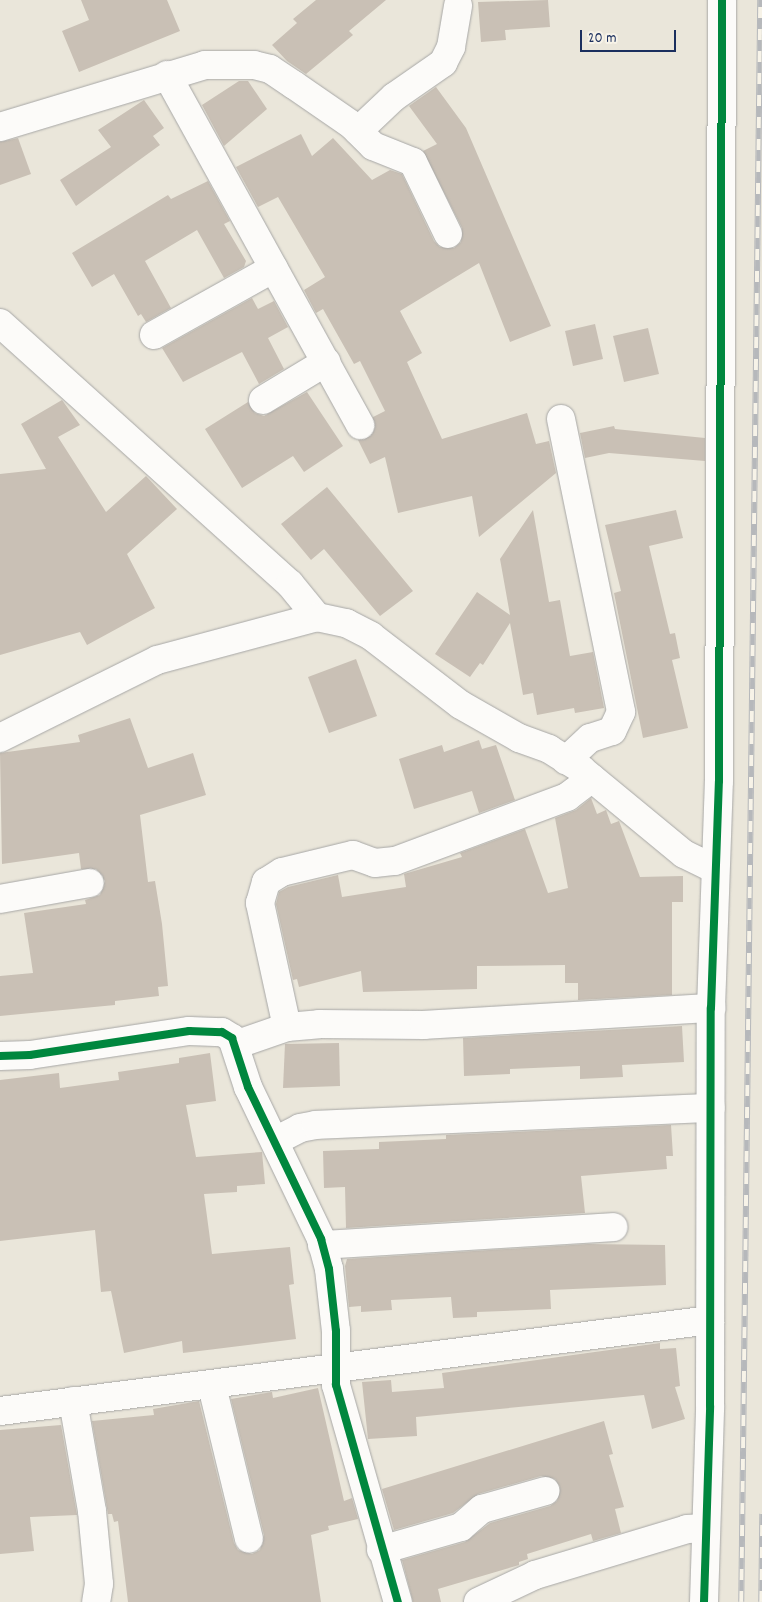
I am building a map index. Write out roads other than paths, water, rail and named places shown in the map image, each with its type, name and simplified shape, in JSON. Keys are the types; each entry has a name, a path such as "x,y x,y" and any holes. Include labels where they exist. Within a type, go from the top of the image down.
{"street":[{"path":"704,1602 710,1320 711,1008 719,781 722,0"},
{"path":"358,131 394,97 443,63 452,47 458,6"},
{"path":"0,127 205,65 254,65 270,69 358,131 373,146 412,162 448,234"},
{"path":"167,75 360,425"},
{"path":"154,335 274,268"},
{"path":"1,326 290,584 317,617"},
{"path":"263,400 326,362"},
{"path":"561,419 621,712 619,722 612,731 590,738 566,760"},
{"path":"0,738 157,660 317,617 346,623 371,636 461,705 566,760 592,778 684,854 715,869"},
{"path":"287,1027 260,903 266,882 282,872 353,855 375,863 395,861 567,797 592,778"},
{"path":"0,899 90,883"},
{"path":"235,1045 287,1027 319,1024 424,1025 711,1008"},
{"path":"0,1056 30,1055 189,1031 222,1032 232,1038 248,1087 275,1141 322,1245 336,1331 336,1385 398,1602"},
{"path":"275,1141 300,1128 316,1125 711,1108"},
{"path":"322,1245 613,1227"},
{"path":"0,1411 212,1386 336,1366 710,1320"},
{"path":"212,1386 249,1539"},
{"path":"73,1401 92,1511 99,1584 96,1602"},
{"path":"382,1550 461,1527 482,1509 546,1491"},
{"path":"478,1602 535,1575 687,1529 706,1528"}],"railway":[{"path":"741,1602 760,0"},
{"path":"761,1602 762,1514"}]}
